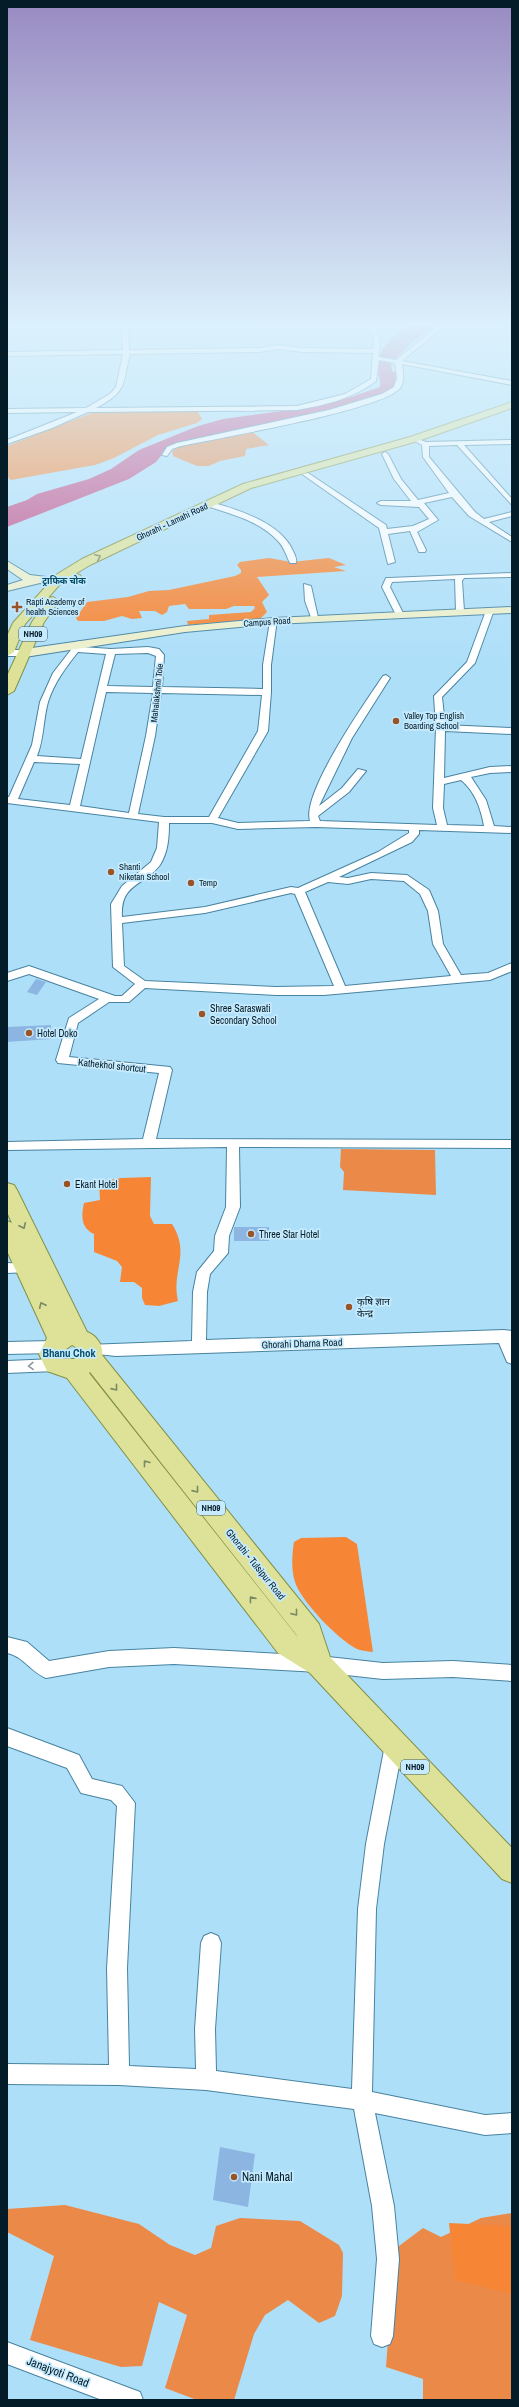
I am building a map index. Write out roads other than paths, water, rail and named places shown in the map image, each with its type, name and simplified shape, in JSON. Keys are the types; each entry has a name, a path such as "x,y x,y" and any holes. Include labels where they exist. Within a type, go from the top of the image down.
{"main road":[{"name":"Ghorahi - Lamahi Road","path":"65,582 99,567 215,506 247,486 295,471 419,437"},
{"name":"Ghorahi - Lamahi Road","path":"215,506 271,485 306,474 425,444 444,437"},
{"name":"NH09","path":"7,653 19,623 65,582"},
{"name":"NH09","path":"7,691 38,622 65,582"},
{"name":"NH09","path":"7,1190 42,1265 72,1352"},
{"name":"NH09","path":"7,1229 16,1268 72,1352 287,1644 319,1664 512,1869"}],"street":[{"path":"7,442 19,437"},
{"path":"165,455 170,448 178,444 210,437"},
{"path":"414,439 425,444 458,442 512,442"},
{"path":"458,442 512,503"},
{"path":"425,444 426,457 454,494 472,514 511,540"},
{"path":"385,454 398,479 416,503 422,505 434,520 415,528 385,532"},
{"path":"306,474 383,527 390,562"},
{"path":"381,504 416,503 454,494"},
{"path":"215,506 257,522 282,538 291,552 293,562"},
{"path":"483,521 512,514"},
{"path":"415,528 414,536 422,550"},
{"path":"7,564 27,578 65,582"},
{"path":"400,615 386,587 389,580 512,575"},
{"path":"460,611 458,581 461,576"},
{"path":"7,588 38,580"},
{"path":"307,586 309,601 316,620"},
{"path":"443,829 438,808 441,728 438,696 471,663 490,610"},
{"name":"Campus Road","path":"25,653 185,629 274,621 316,620 460,611 512,610"},
{"path":"212,820 262,731 267,692 266,666 274,621"},
{"path":"78,646 57,674 44,702 37,745 10,800 164,820 212,820 238,826 314,819 414,828 512,830"},
{"name":"Mahalakshmi Tole","path":"78,646 111,652 156,651 160,655 159,689 150,748 133,815"},
{"path":"74,809 111,652"},
{"path":"7,653 25,653"},
{"path":"314,819 315,801 347,738 386,678"},
{"path":"103,689 267,692"},
{"path":"441,728 512,731"},
{"path":"31,758 86,762"},
{"path":"439,782 463,776 512,769"},
{"path":"314,819 352,785 360,771"},
{"path":"463,776 470,781 488,813 490,830"},
{"path":"164,820 164,842 158,858 146,871 128,884 119,894 116,904 118,920 119,967 142,984 276,991 341,990 490,976 512,967"},
{"path":"118,920 160,919 226,906 291,890 299,891 329,879 408,840 414,834 414,828"},
{"path":"329,879 348,881 371,876 407,878 425,892 433,911 438,944 458,979"},
{"path":"299,891 341,990"},
{"path":"7,977 29,970 114,1000 125,999 142,984"},
{"name":"Kathekhol shortcut","path":"108,998 73,1021 62,1060 166,1070 148,1145"},
{"path":"199,1346 200,1292 204,1272 221,1253 222,1236 233,1207 233,1142"},
{"path":"7,1146 148,1145 233,1142 512,1144"},
{"path":"508,1336 512,1358"},
{"name":"Ghorahi Dharna Road","path":"72,1352 199,1346 508,1336"},
{"path":"7,1348 72,1352"},
{"path":"7,1367 72,1352"},
{"path":"7,1645 21,1648 46,1670 109,1659 174,1656 319,1664 383,1671 453,1669 512,1673"},
{"path":"7,1737 73,1760 87,1787 116,1792 126,1803 117,1968 119,2075"},
{"path":"382,2336 387,2251 383,2206 362,2100 364,1974 367,1909 375,1844 394,1745"},
{"path":"206,2080 205,2029 211,1943"},
{"path":"7,2074 119,2075 206,2080 362,2100 485,2124 512,2123"},
{"name":"Janajyoti Road","path":"7,2353 132,2400"}],"place":[{"name":"Rapti Academy of health Sciences","path":"17,607"},
{"name":"Valley Top English Boarding School","path":"396,721"},
{"name":"Shanti Niketan School","path":"111,872"},
{"name":"Temp","path":"191,883"},
{"name":"Shree Saraswati Secondary School","path":"202,1014"},
{"name":"Hotel Doko","path":"29,1033"},
{"name":"Ekant Hotel","path":"67,1184"},
{"name":"Three Star Hotel","path":"251,1234"},
{"name":"कृषि ज्ञान केन्द्र","path":"349,1307"},
{"name":"Nani Mahal","path":"234,2177"}],"district":[{"name":"ट्राफिक चोक","path":"64,581"},
{"name":"Bhanu Chok","path":"69,1353"}]}
